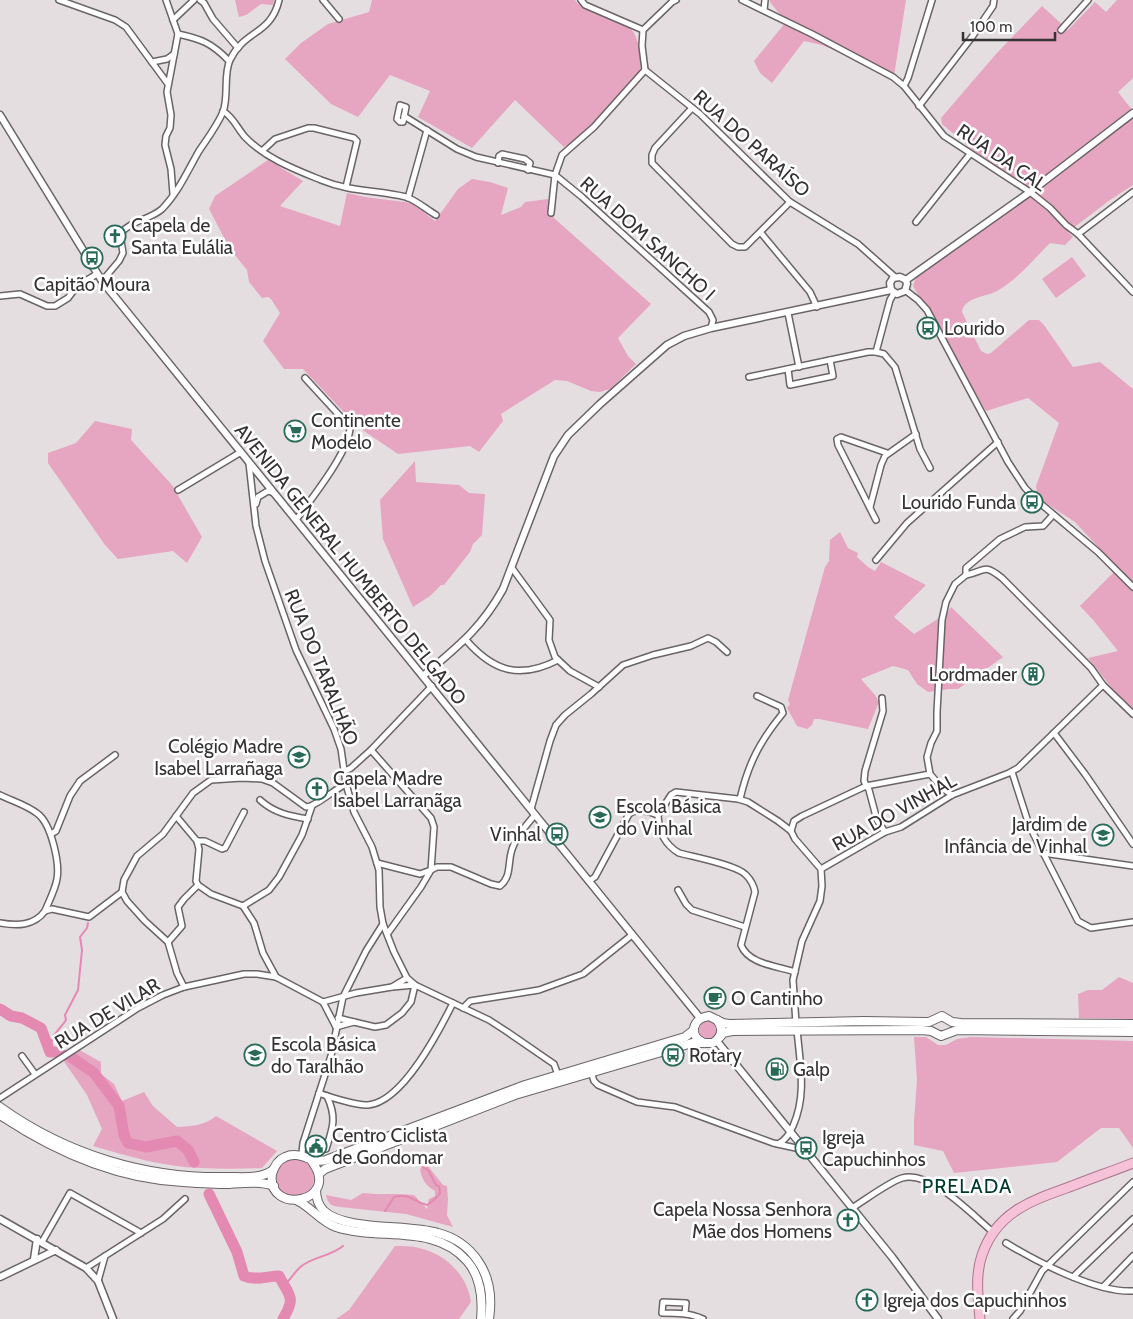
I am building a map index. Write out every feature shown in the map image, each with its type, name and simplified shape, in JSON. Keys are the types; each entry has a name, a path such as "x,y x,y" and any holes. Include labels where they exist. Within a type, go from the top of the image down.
{"main road":[{"path":"704,1043 696,1038 694,1026 700,1018 709,1016 729,1024 922,1030 941,1036 957,1030 1133,1032"},
{"path":"319,1174 325,1169 515,1096 692,1043 708,1044 718,1039 723,1033 732,1030 929,1022 942,1016 961,1023 1133,1024"},
{"path":"935,1034 932,1028 936,1018"},
{"path":"717,1020 722,1028 718,1039"},
{"path":"950,1020 952,1026 950,1032"},
{"path":"308,1158 317,1167 319,1174 316,1190 310,1196 298,1200 293,1201 284,1198 274,1186 272,1178 273,1170 277,1163 284,1157 294,1154 308,1158 316,1162 326,1160 496,1095 558,1074 685,1037 694,1030"},
{"path":"0,1107 22,1122 70,1147 98,1158 142,1170 183,1176 215,1177 258,1176 273,1170"},
{"path":"0,1115 28,1133 70,1154 127,1173 178,1182 208,1184 262,1183 274,1186"},
{"path":"980,1319 978,1286 982,1254 993,1232 1002,1221 1022,1206 1133,1163"},
{"path":"316,1190 317,1201 323,1210 341,1220 428,1230 446,1235 462,1244 476,1258 487,1277 490,1292 489,1319"},
{"path":"298,1200 335,1227 422,1237 449,1246 468,1262 478,1278 481,1298 480,1319"}],"street":[{"path":"59,0 115,20 126,27 168,84"},
{"path":"166,0 178,34 167,92 171,115 170,128 166,136 165,145 171,169 173,194"},
{"path":"173,20 194,0"},
{"path":"200,0 204,3 213,20 238,48"},
{"path":"102,281 119,261 123,253 120,234 134,222 162,209 173,194 223,111 229,61 250,35 264,28 270,22 276,10 278,0"},
{"path":"323,0 339,19"},
{"path":"581,0 585,4 643,30"},
{"path":"551,213 555,175 562,155 594,127 645,70 642,46 643,30 676,0"},
{"name":"RUA DA CAL","path":"742,0 893,77 904,86 944,136 1030,192 1050,208 1066,225 1078,234 1133,292"},
{"path":"764,10 765,0"},
{"path":"904,86 932,0"},
{"path":"919,106 972,37 993,6 994,0"},
{"path":"1061,30 1088,0"},
{"path":"178,34 207,42 218,49 229,61"},
{"path":"152,62 167,59 174,54"},
{"name":"RUA DO PARAÍSO","path":"645,70 720,133 790,202 858,244 896,277"},
{"path":"692,108 655,148 652,155 652,163 732,244 738,247 745,247 790,202"},
{"path":"223,111 231,116 245,136 262,151 293,168 323,181 352,190 408,198 436,215"},
{"path":"906,280 1030,192 1133,113"},
{"name":"AVENIDA GENERAL HUMBERTO DELGADO","path":"0,115 102,281 700,1018"},
{"path":"404,116 457,149 476,157 555,175"},
{"path":"262,151 275,139 308,128 354,138 357,141 346,188"},
{"path":"408,198 427,130"},
{"path":"498,163 499,156 502,154 525,159 530,163 528,170"},
{"path":"916,222 970,154"},
{"name":"RUA DOM SANCHO I","path":"555,175 709,312 713,320 711,328"},
{"path":"1078,234 1132,194"},
{"path":"761,233 810,292 817,307"},
{"path":"0,296 20,294 47,306 54,306 68,298 77,286 97,274"},
{"path":"876,352 892,291 890,283 896,277 906,280"},
{"path":"423,676 466,640 495,604 512,568 554,456 568,435 666,345 684,336 711,328 892,291 901,294 905,290 906,280"},
{"path":"905,290 927,310 1025,488 1053,515 1098,552 1133,587"},
{"path":"788,313 799,367"},
{"path":"749,377 868,352 876,352 889,358 896,367 920,449 930,468"},
{"path":"788,369 790,385 833,376 830,360"},
{"path":"296,520 338,458 350,436 350,428 305,378"},
{"path":"870,507 880,465 887,453 916,434"},
{"path":"876,520 838,445 837,438 848,439 887,453"},
{"path":"876,560 907,524 998,442"},
{"path":"178,490 241,452"},
{"name":"RUA DO TARALHÃO","path":"249,463 256,526 264,561 296,650 334,729 354,812 372,847 379,870 380,906 383,924 407,978 415,985 506,1031 554,1064 558,1074"},
{"path":"255,506 258,497 268,491 274,493"},
{"path":"966,575 966,568 1000,539 1025,527 1043,526 1053,515"},
{"path":"512,568 550,620 549,640 555,657 570,671 599,687"},
{"path":"952,795 930,774 927,758 937,731 942,620 946,602 955,584 966,575 973,574 982,569 992,570 1002,578 1091,668 1103,685 1133,714"},
{"path":"530,809 556,725 623,665 652,655 691,646 708,638 716,642 727,652"},
{"path":"466,640 485,659 499,668 527,670 545,666 558,660"},
{"name":"RUA DO VINHAL","path":"790,1131 798,1115 802,1091 793,989 795,972 802,941 820,901 822,886 821,869 886,832 901,826 952,795 1012,772 1103,685"},
{"path":"345,771 352,768 371,750 432,686"},
{"path":"740,800 745,778 754,755 767,732 783,713 781,707 758,696"},
{"path":"882,698 883,711 865,771 864,781 869,790 877,820 886,832"},
{"path":"1054,733 1133,844"},
{"path":"371,750 431,818 434,827 431,870 388,933"},
{"path":"51,834 56,831 70,796 80,782 115,755"},
{"path":"1012,772 1029,825 1078,922 1091,928 1133,922"},
{"path":"791,831 794,821 802,816 866,786 930,774"},
{"path":"184,987 177,973 168,942 145,922 122,892 124,880 137,856 163,834 193,793 211,780 262,779 272,783 302,806 312,806 338,787 346,784"},
{"path":"795,972 749,958 743,951 741,945 756,892 746,873 673,849 662,837 658,815 671,795 676,792 748,802 778,820 791,831 794,840 821,869"},
{"path":"0,795 30,808 47,825 51,834 58,876 55,888 40,917 32,923 20,925 0,922"},
{"path":"260,800 266,806 287,816 308,819"},
{"path":"244,906 269,890 279,877 302,835 312,806"},
{"path":"589,881 594,877 629,814 638,810 658,815"},
{"path":"197,840 205,841 222,849 225,848 244,812"},
{"path":"176,816 197,840 199,849 196,881 198,885 211,894 244,906 254,923 263,952 276,977"},
{"path":"377,863 420,874 438,867 451,867 500,886 506,881 509,872 511,851 520,834 535,816"},
{"path":"1042,853 1133,866"},
{"path":"168,942 182,926 178,908 198,885"},
{"path":"678,890 692,910 745,927"},
{"path":"44,911 52,909 89,916 122,892"},
{"path":"294,1154 302,1146 331,1056 343,997 383,924"},
{"path":"463,1008 470,1001 539,990 583,974 632,935"},
{"name":"RUA DE VILAR","path":"0,1098 138,1008 163,994 184,987 244,974 258,974 276,977 323,1002"},
{"path":"392,987 407,978"},
{"path":"336,1027 323,1002 356,993 415,985 411,1002 402,1013 386,1025 375,1027 338,1018"},
{"path":"319,1094 368,1105 383,1100 392,1093 425,1055 453,1003"},
{"path":"336,1027 354,1022"},
{"path":"718,1039 892,1258 938,1319"},
{"path":"22,1056 35,1074"},
{"path":"591,1072 594,1081 598,1085 628,1099 675,1107 778,1144 805,1150"},
{"path":"326,1149 334,1119 333,1110 327,1096"},
{"path":"778,1144 786,1138 790,1131"},
{"path":"302,1146 308,1158"},
{"path":"852,1208 901,1178 915,1177 938,1187 993,1232"},
{"path":"1013,1319 1047,1266 1133,1182"},
{"path":"34,1259 39,1241 70,1193 140,1233"},
{"path":"86,1268 163,1219 185,1199"},
{"path":"0,1219 86,1268 98,1281 113,1319"},
{"path":"1073,1277 1133,1219"},
{"path":"1006,1243 1047,1266 1073,1277 1124,1292 1133,1291"},
{"path":"0,1277 56,1250"},
{"path":"98,1281 105,1256"},
{"path":"1103,1287 1133,1256"},
{"path":"685,1314 686,1303 663,1302 662,1313 685,1314 703,1319"}],"shaded area":[{"path":"235,0 274,0 273,5 261,4 246,15 239,17"},
{"path":"372,0 575,0 578,4 631,29 640,50 640,73 579,139 564,147 515,100 472,148 418,117 430,91 390,75 358,117 331,104 285,59 301,43 328,24 369,12"},
{"path":"770,0 906,0 894,76 822,45 804,41 772,83 760,73 754,61 786,22"},
{"path":"1117,0 1133,0 1133,78 1118,92 1133,111 1133,185 1068,232 1073,237 1065,245 1050,243 1012,281 997,291 971,300 962,312 981,351 987,354 991,353 1029,320 1039,320 1073,367 1100,362 1133,389 1133,711 1088,658 1118,651 1080,606 1113,573 1112,562 1075,522 1038,498 1036,486 1059,423 1028,398 986,411 913,286 916,277 1030,188 973,150 942,124 941,118 996,54 1042,6 1068,30 1095,2 1106,12"},
{"path":"268,160 303,181 280,206 340,226 347,193 412,203 435,221 458,189 472,179 508,188 501,215 521,207 525,202 548,199 549,212 555,219 651,304 618,338 628,356 636,364 610,389 600,392 591,391 567,381 555,380 501,414 503,421 479,452 470,446 398,454 358,427 303,369 284,369 263,341 280,313 271,299 268,297 262,298 249,282 247,270 230,249 209,209 215,196"},
{"path":"1072,257 1086,276 1056,298 1042,279"},
{"path":"95,421 132,429 131,440 172,485 202,537 187,563 173,551 118,559 105,545 48,463 48,453 76,443"},
{"path":"415,461 416,482 459,485 469,493 485,494 482,535 473,544 470,552 444,585 441,585 430,596 413,607 383,539 380,500"},
{"path":"840,532 848,548 858,553 857,557 868,567 875,571 881,562 926,585 894,617 914,634 947,613 951,607 1003,657 958,689 928,692 917,684 908,670 893,666 861,679 879,702 868,729 819,719 814,719 812,725 807,729 797,726 787,708 790,704 788,700 825,567 829,561 830,540"},
{"path":"1119,977 1133,983 1133,1019 1079,1018 1078,994 1088,990 1102,990"},
{"path":"704,1021 712,1021 717,1026 715,1037 704,1039 699,1034 699,1026"},
{"path":"914,1037 926,1037 938,1045 946,1045 957,1039 971,1037 1133,1041 1133,1148 1119,1128 1101,1128 1057,1162 954,1173 943,1151 914,1145 917,1080"},
{"path":"74,1047 101,1062 101,1074 114,1084 122,1101 144,1092 153,1106 177,1127 202,1124 216,1116 277,1151 262,1168 215,1169 159,1163 93,1146 102,1129 87,1095 63,1060"},
{"path":"295,1159 308,1165 314,1178 308,1191 295,1197 282,1191 276,1178 282,1165"},
{"path":"427,1165 443,1185 447,1186 447,1215 453,1227 406,1214 337,1207 330,1204 326,1195 351,1200 363,1193 414,1195 427,1209 429,1199 435,1196 435,1191 425,1182 421,1173 420,1169"},
{"path":"395,1246 413,1247 429,1251 454,1267 465,1283 471,1302 459,1319 336,1319 349,1310"}],"waterway":[{"path":"55,1053 52,1048 52,1039 66,1020 65,1015 78,990 82,950 80,937 87,928 88,923"},
{"path":"0,1009 11,1016 22,1018 41,1028 50,1052 60,1052"},
{"path":"71,1057 94,1073 119,1106 124,1135 128,1143 146,1147 177,1141 188,1150 194,1162"},
{"path":"385,1211 394,1197 405,1196 427,1205 440,1193 439,1186 436,1185 428,1170 410,1160"},
{"path":"209,1194 237,1252 244,1276 257,1278 279,1276 290,1297 289,1306 283,1319"},
{"path":"284,1285 303,1265 334,1252 343,1246"}],"place":[{"name":"Capela de Santa Eulália","path":"115,236"},
{"name":"Capitão Moura","path":"92,258"},
{"name":"Lourido","path":"928,328"},
{"name":"Continente Modelo","path":"295,431"},
{"name":"Lourido Funda","path":"1032,502"},
{"name":"Lordmader","path":"1033,674"},
{"name":"Colégio Madre Isabel Larrañaga","path":"299,757"},
{"name":"Capela Madre Isabel Larranãga","path":"317,789"},
{"name":"Escola Básica do Vinhal","path":"600,817"},
{"name":"Vinhal","path":"557,834"},
{"name":"Jardim de Infância de Vinhal","path":"1103,835"},
{"name":"O Cantinho","path":"715,998"},
{"name":"Escola Básica do Taralhão","path":"255,1055"},
{"name":"Rotary","path":"673,1055"},
{"name":"Galp","path":"777,1069"},
{"name":"Centro Ciclista de Gondomar","path":"316,1146"},
{"name":"Igreja Capuchinhos","path":"806,1148"},
{"name":"Capela Nossa Senhora Mãe dos Homens","path":"848,1220"},
{"name":"Igreja dos Capuchinhos","path":"867,1300"}],"district":[{"name":"PRELADA","path":"967,1186"}]}
